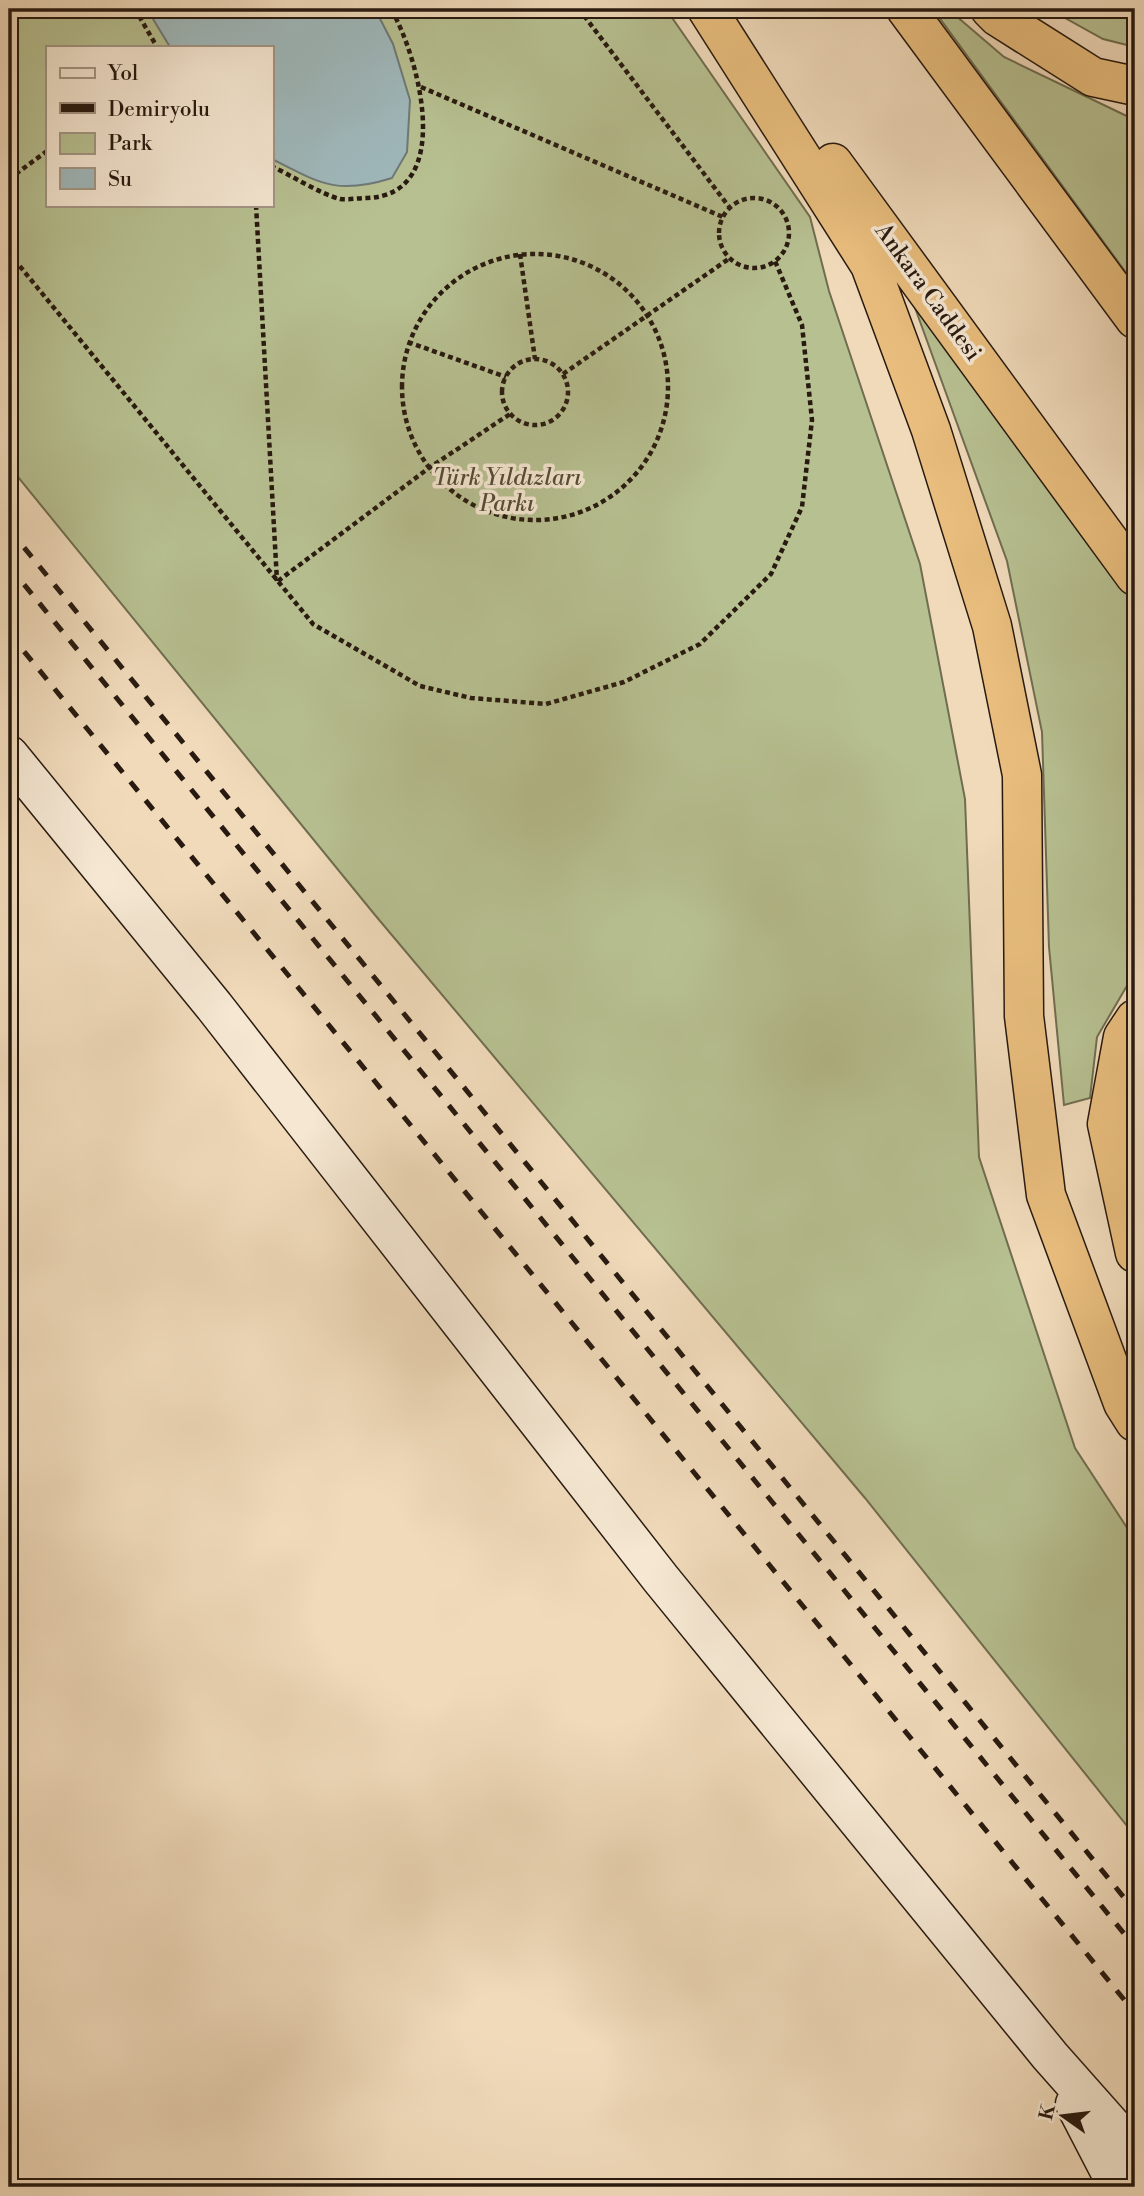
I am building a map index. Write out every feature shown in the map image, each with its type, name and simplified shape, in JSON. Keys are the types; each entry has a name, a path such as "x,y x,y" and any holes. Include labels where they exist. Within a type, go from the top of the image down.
{"highway":[{"path":"707,9 870,265 931,430 992,626 1021,775 1024,1016 1046,1195 1123,1403 1135,1422"},
{"name":"Ankara Caddesi","path":"720,9 1135,576"},
{"path":"906,9 1135,319"},
{"path":"990,9 998,17 1093,77 1135,86"},
{"path":"1135,1018 1123,1037 1107,1124 1135,1253"}],"street":[{"path":"9,755 223,1017 662,1579 1050,2056 1135,2152"},
{"path":"1050,2056 1118,2187"}],"path":[{"path":"135,9 157,46"},
{"path":"273,167 340,199 385,197 410,178 423,139 420,87 404,31 391,9"},
{"path":"579,9 730,208"},
{"path":"420,87 582,154 723,217"},
{"path":"9,179 46,152"},
{"path":"750,198 761,199 780,210 789,231 788,242 775,261 766,266 747,268 730,258 720,239 723,217 730,208 750,198"},
{"path":"256,206 277,581"},
{"path":"9,253 313,624 420,686 471,698 546,704 624,682 700,644 771,574 802,508 813,420 802,325 775,261"},
{"path":"510,254 520,254 556,254 600,270 633,296 656,331 667,371 666,413 650,452 624,485 590,509 549,520 508,518 468,503 429,468 409,433 401,388 408,342 432,301 467,271 510,254"},
{"path":"520,254 535,359"},
{"path":"563,374 730,258"},
{"path":"408,342 506,377"},
{"path":"535,359 546,361 563,374 568,384 566,406 551,422 528,425 510,414 502,396 506,377 518,364 535,359"},
{"path":"277,581 429,468 510,414"}],"green space":[{"name":"Türk Yıldızları Parkı","path":"9,9 666,9 810,217 829,291 920,564 965,799 979,1157 1075,1448 1135,1540 1135,1836 865,1498 375,915 9,466"},
{"path":"933,9 948,9 1004,57 1135,120 1135,285"},
{"path":"1049,9 1135,9 1135,47 1103,39"},
{"path":"910,294 1135,604 1135,972 1097,1037 1090,1098 1064,1105 1049,947 1042,732 1007,561"}],"water":[{"path":"147,9 375,9 393,44 410,100 407,152 392,178 357,186 318,181 274,160 273,46 169,46"}],"railway":[{"path":"9,529 1135,1911"},
{"path":"9,566 1135,1947"},
{"path":"9,633 1135,2013"}]}
